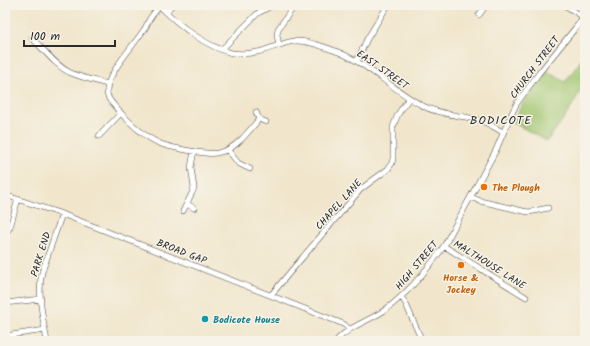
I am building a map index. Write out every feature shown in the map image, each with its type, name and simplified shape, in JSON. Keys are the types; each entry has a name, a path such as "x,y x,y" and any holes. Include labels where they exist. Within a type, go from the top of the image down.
{"street":[{"path":"160,5 110,77 107,84 106,93 108,99 140,130 161,144 212,154 228,150 244,136 259,119"},
{"name":"EAST STREET","path":"160,5 166,12 195,35 222,49 234,53 246,54 296,41 306,42 333,50 357,61 424,107 434,111 479,120 503,132"},
{"path":"166,12 172,5"},
{"path":"279,45 277,35 278,29 295,5"},
{"path":"357,61 375,25 388,5"},
{"path":"478,5 484,7 479,15"},
{"path":"222,49 258,13 271,6"},
{"path":"566,6 584,17"},
{"name":"CHURCH STREET","path":"503,132 517,103 584,17"},
{"path":"32,38 59,66 65,70 72,74 107,84"},
{"name":"CHAPEL LANE","path":"271,295 361,190 388,169 393,158 393,126 398,114 409,98"},
{"path":"256,112 259,119 266,122"},
{"path":"99,136 121,113"},
{"name":"HIGH STREET","path":"336,341 349,329 384,310 401,297 434,260 444,246 471,197 496,150 503,132"},
{"path":"228,150 238,163 250,169"},
{"path":"183,211 194,188 191,167 194,151"},
{"name":"BROAD GAP","path":"5,195 62,214 271,295 346,325 349,329"},
{"path":"471,197 480,201 529,212 548,208"},
{"path":"5,234 10,227 18,199"},
{"path":"187,204 194,208"},
{"name":"PARK END","path":"47,341 41,299 40,278 62,214"},
{"name":"MALTHOUSE LANE","path":"444,246 526,297"},
{"path":"401,297 405,302 422,341"},
{"path":"5,304 41,299"},
{"path":"5,336 45,330"}],"green space":[{"path":"585,55 585,83 567,114 547,141 512,122 523,103 547,71 565,82"}],"place":[{"name":"The Plough","path":"484,187"},
{"name":"Horse & Jockey","path":"461,265"},
{"name":"Bodicote House","path":"205,319"}],"district":[{"name":"BODICOTE","path":"501,120"}]}
